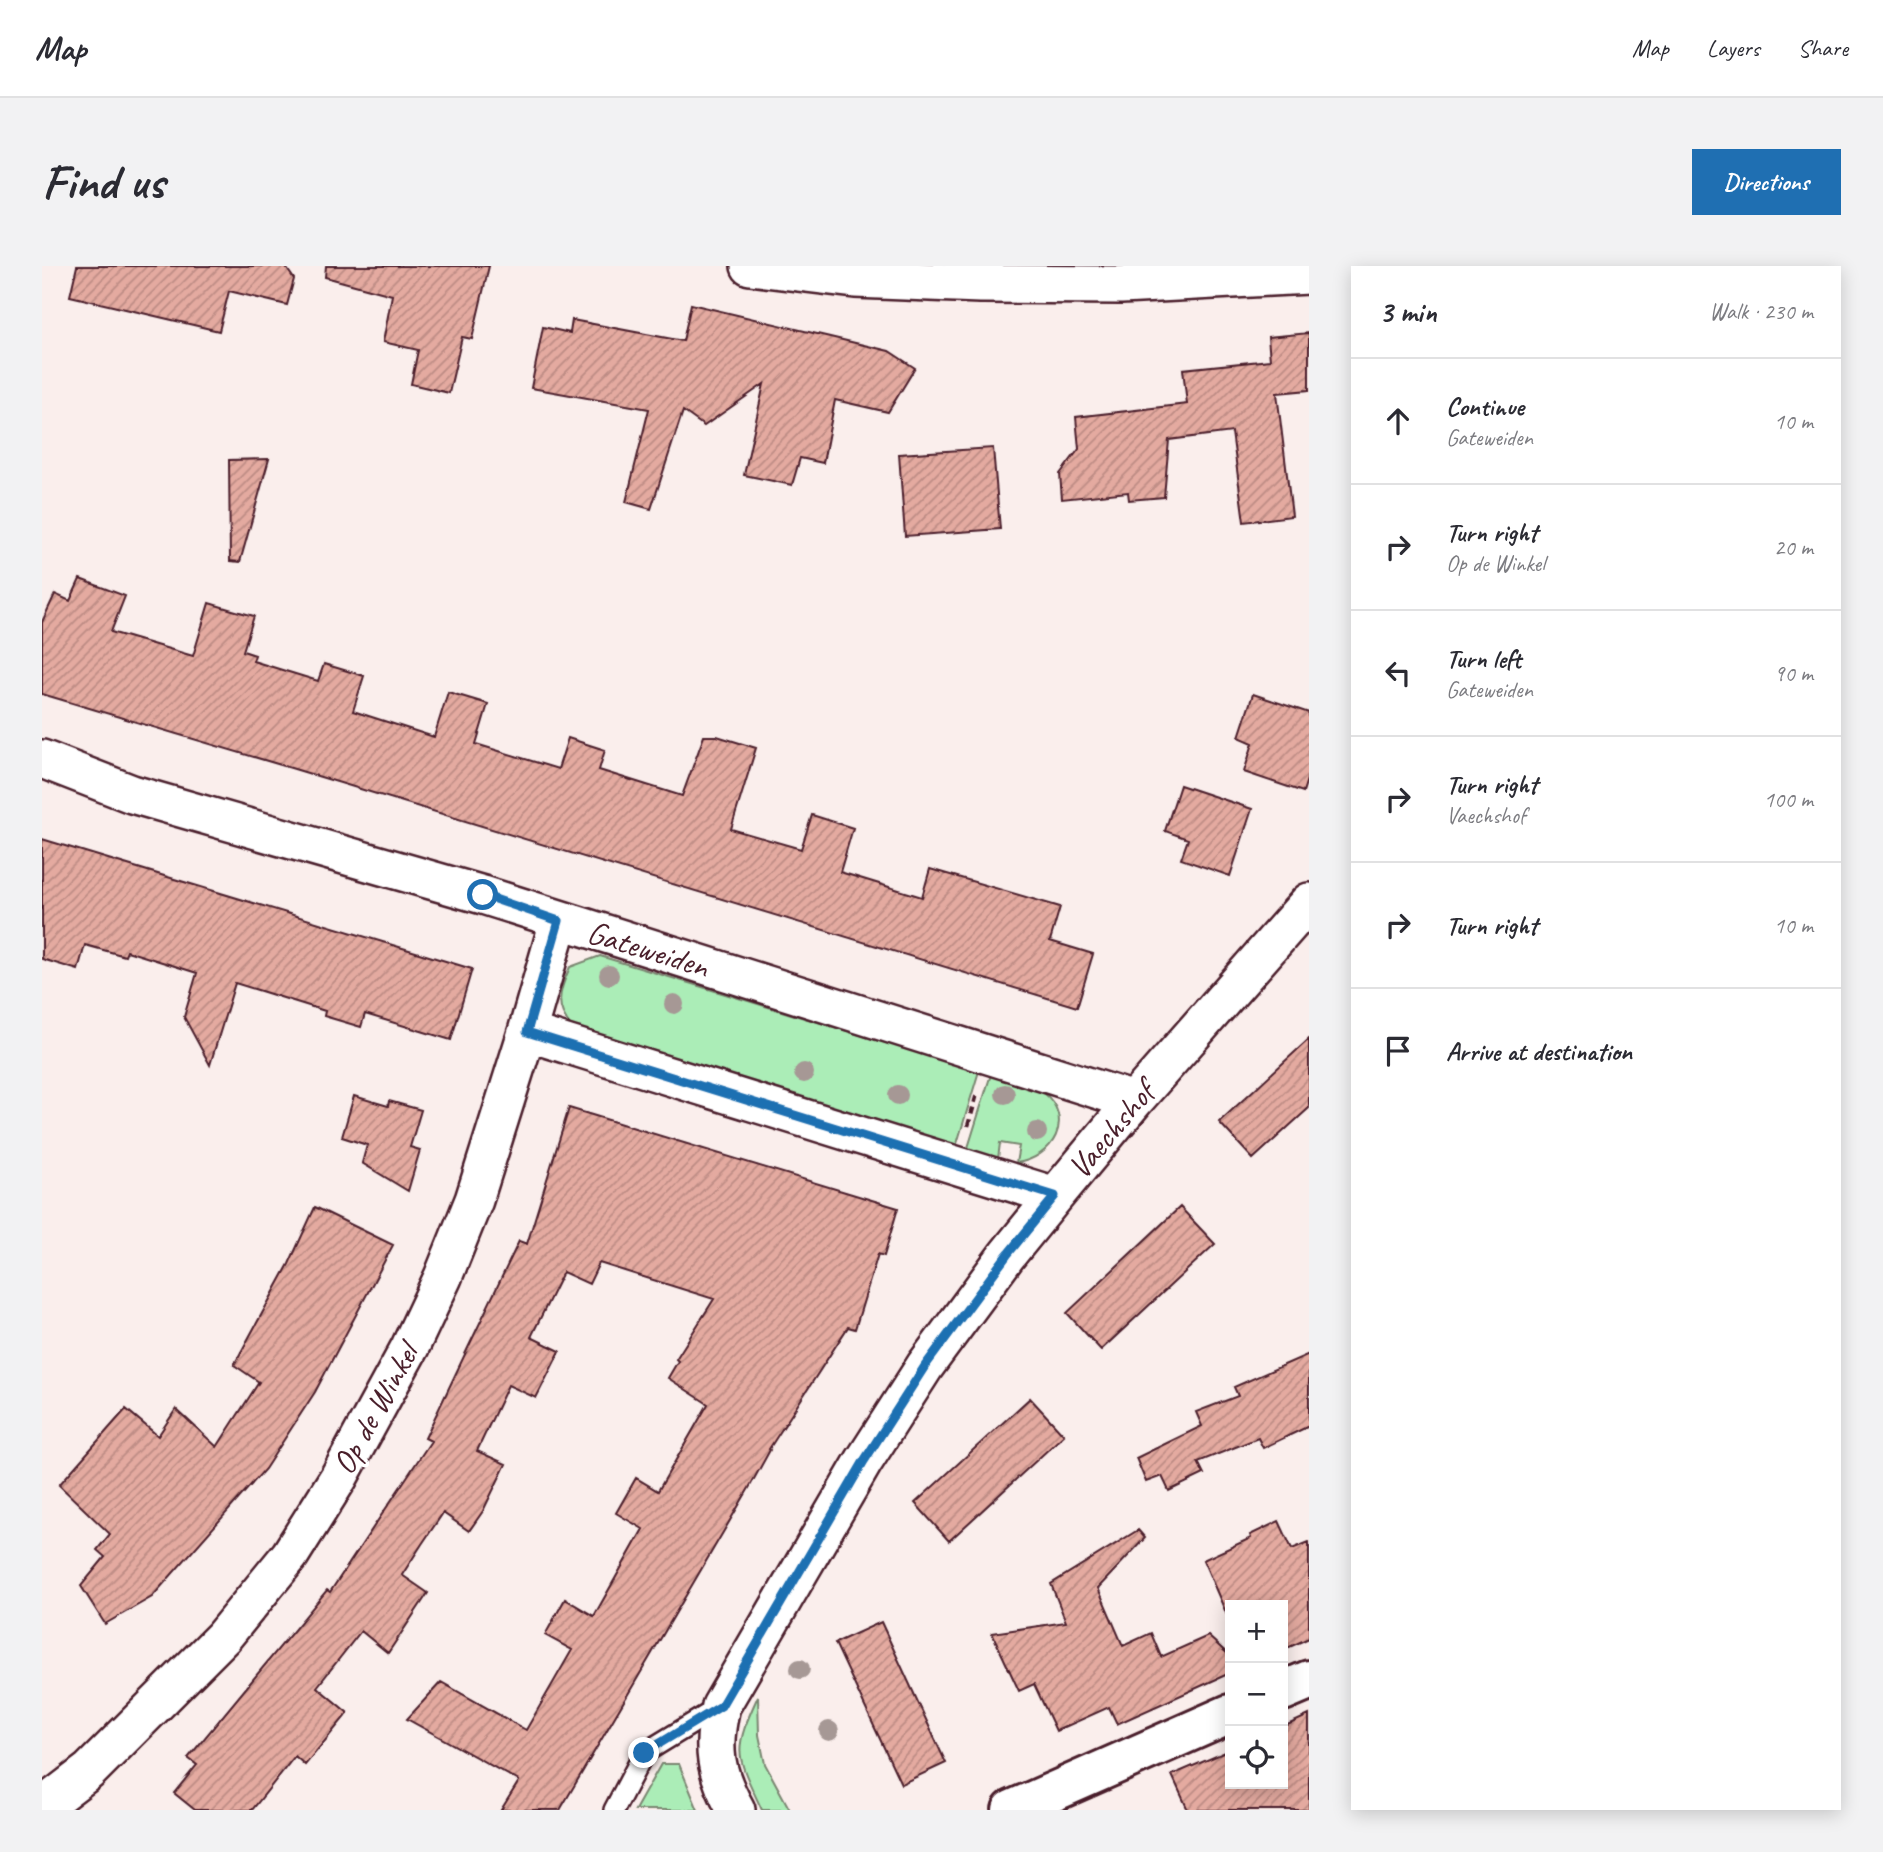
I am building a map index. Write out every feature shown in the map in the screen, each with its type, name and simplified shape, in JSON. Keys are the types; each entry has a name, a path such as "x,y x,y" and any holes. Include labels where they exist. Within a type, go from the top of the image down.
{"street":[{"path":"750,266 855,279 980,284 1121,285 1309,275"},
{"name":"Gateweiden","path":"42,759 132,794 483,895 1134,1101"},
{"name":"Vaechshof","path":"736,1810 716,1765 715,1733 721,1706 864,1461 925,1366 1007,1255 1134,1101 1309,902"},
{"name":"Op de Winkel","path":"42,1807 89,1771 223,1637 290,1555 339,1478 410,1347 443,1277 474,1200 559,921"},
{"path":"527,1032 1055,1196"},
{"path":"1288,1689 1309,1680"},
{"path":"1012,1810 1225,1716"}],"lane":[{"path":"614,1810 644,1753 721,1706"}],"path":[{"path":"956,1167 988,1054"}],"green space":[{"path":"600,956 979,1071 956,1147 575,1030 563,1015 560,1000 563,984 570,967"},
{"path":"991,1074 1038,1089 1053,1103 1058,1114 1056,1136 1040,1154 1029,1160 1016,1163 1019,1146 1000,1143 998,1159 967,1151"},
{"path":"758,1696 759,1735 765,1764 790,1810 762,1810 742,1764 741,1742"},
{"path":"661,1764 679,1764 698,1810 635,1810"}],"building":[{"path":"77,266 285,266 294,279 287,305 229,291 219,331 70,296"},
{"path":"326,266 489,266 472,339 462,337 449,393 411,384 418,350 383,342 392,295 325,277"},
{"path":"691,304 889,351 915,368 888,412 835,400 823,463 800,458 792,485 744,475 764,384 704,426 683,411 651,509 626,502 649,409 531,388 543,327 570,333 572,320 683,341"},
{"path":"1309,333 1309,390 1277,393 1292,516 1244,522 1232,432 1169,440 1164,497 1129,500 1128,492 1062,499 1060,474 1079,449 1076,417 1187,404 1183,369 1270,360 1268,337"},
{"path":"993,448 1000,529 905,536 899,454"},
{"path":"269,459 240,562 230,561 229,460"},
{"path":"80,579 125,596 111,632 193,656 209,603 254,616 243,651 255,655 253,661 318,681 324,664 364,676 353,711 434,737 448,692 488,704 476,744 558,769 568,738 605,750 599,770 682,796 704,736 717,736 756,748 731,829 801,849 812,815 853,828 840,872 922,897 930,869 1060,907 1050,941 1093,954 1077,1007 42,694 42,622 55,594 70,601"},
{"path":"1253,694 1309,713 1309,773 1303,792 1244,772 1253,743 1239,737"},
{"path":"1180,785 1252,809 1230,876 1181,859 1188,839 1165,831"},
{"path":"42,839 472,969 451,1040 365,1014 361,1027 324,1016 325,1011 235,983 210,1065 184,1017 197,973 127,951 125,956 85,945 78,970 42,959"},
{"path":"1309,1039 1309,1108 1253,1159 1219,1122"},
{"path":"354,1096 388,1106 389,1101 421,1110 410,1147 420,1150 408,1191 362,1163 367,1145 342,1137"},
{"path":"569,1108 898,1208 884,1256 878,1254 855,1329 848,1327 769,1449 749,1488 560,1810 501,1810 519,1781 407,1719 441,1682 526,1730 572,1650 545,1635 565,1599 594,1616 643,1529 616,1513 636,1478 658,1491 708,1404 668,1378 678,1361 676,1359 714,1299 599,1263 589,1284 563,1272 531,1337 560,1351 536,1398 508,1385 477,1451 506,1464 483,1511 469,1531 443,1513 422,1544 402,1575 428,1593 388,1653 361,1631 317,1687 348,1713 305,1765 295,1756 252,1810 195,1810 174,1793 197,1765 188,1758 327,1590 330,1592 431,1441 425,1438 519,1241 527,1244"},
{"path":"315,1207 393,1245 315,1392 265,1469 152,1597 105,1624 81,1586 105,1557 97,1550 110,1534 59,1485 126,1409 158,1436 176,1409 217,1447 259,1382 234,1365 289,1264"},
{"path":"1180,1207 1215,1244 1101,1350 1067,1313"},
{"path":"1309,1354 1309,1426 1263,1448 1258,1438 1198,1462 1204,1474 1169,1491 1162,1476 1146,1482 1136,1458 1202,1426 1196,1412 1238,1396 1234,1387"},
{"path":"1030,1398 1064,1435 949,1541 915,1503"},
{"path":"1279,1521 1292,1549 1309,1542 1309,1638 1288,1648 1288,1600 1225,1600 1225,1611 1203,1560 1251,1538 1250,1535"},
{"path":"1138,1530 1145,1538 1098,1588 1123,1646 1151,1633 1161,1657 1208,1636 1225,1651 1225,1675 1117,1724 1109,1707 1056,1731 1034,1684 1019,1691 992,1633 1066,1622 1051,1584"},
{"path":"881,1622 946,1763 901,1784 835,1643"},
{"path":"1309,1715 1309,1810 1188,1810 1172,1775 1225,1752 1225,1789 1288,1789 1288,1725"}],"route":[{"path":"483,895 559,921 527,1032 1055,1196 1007,1255 925,1366 864,1461 721,1706 644,1753"}]}
